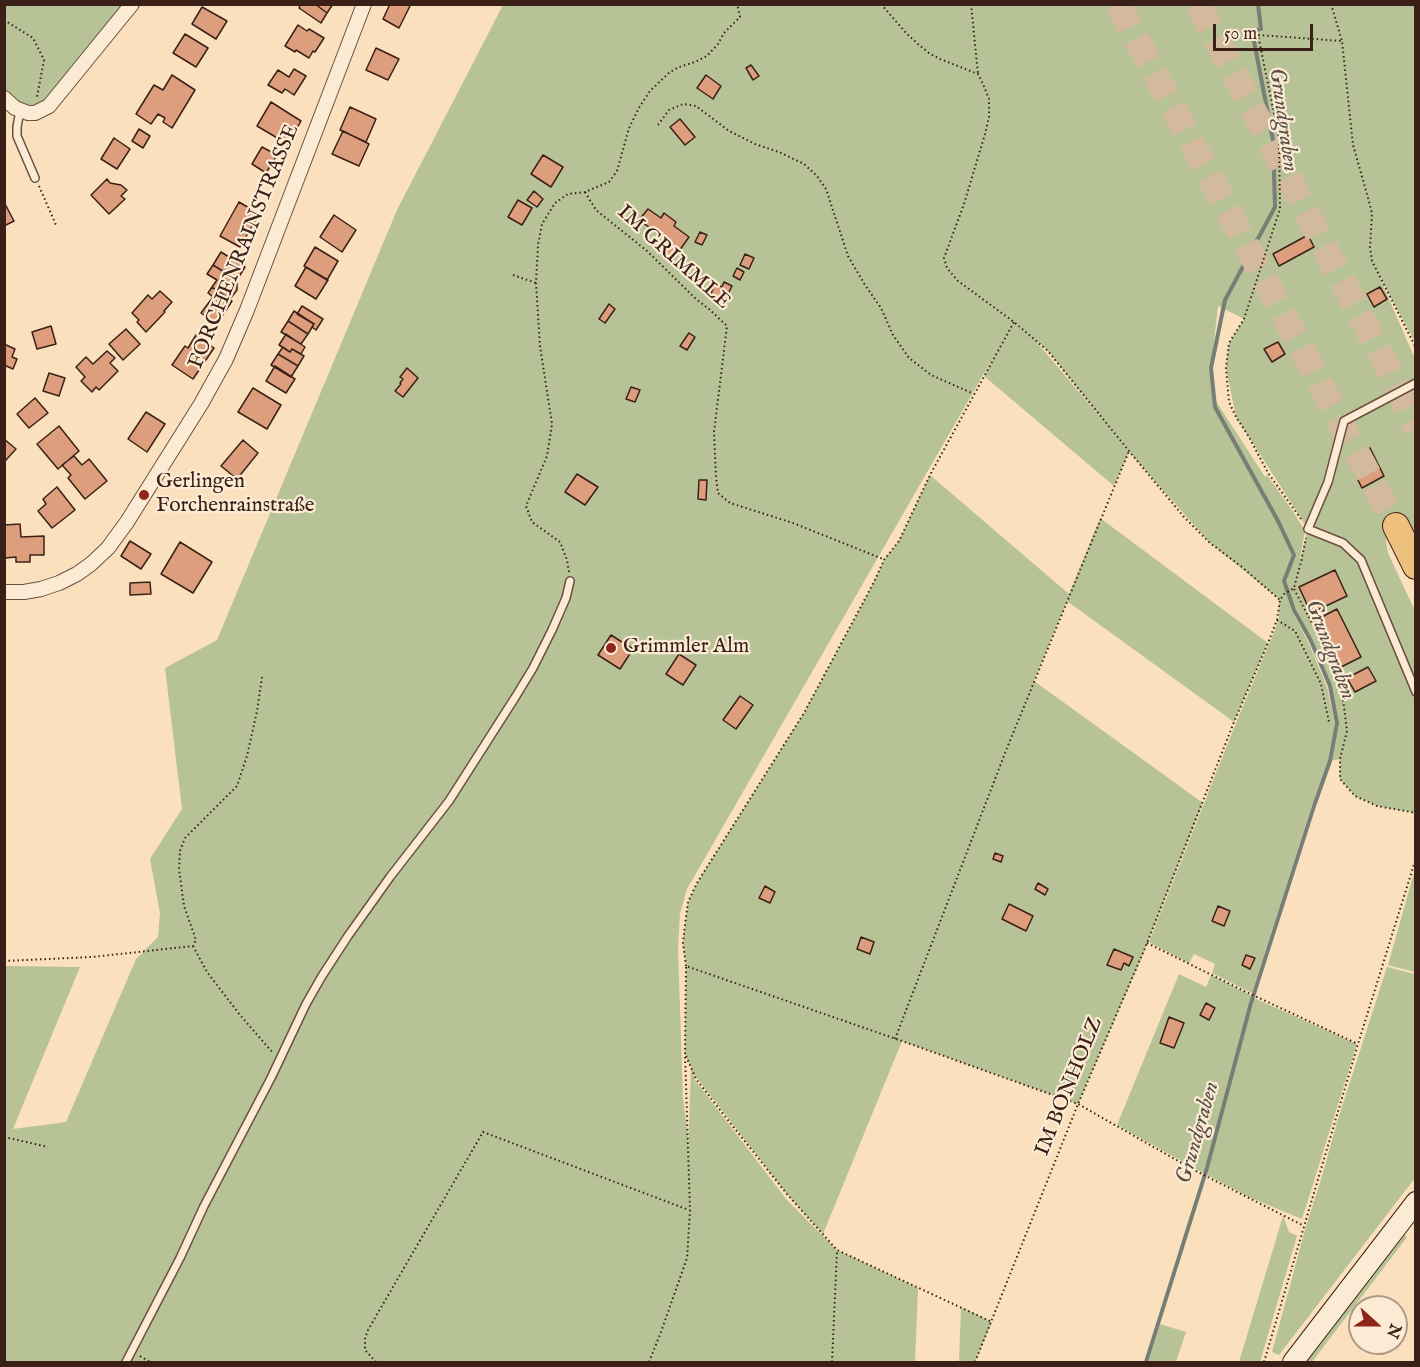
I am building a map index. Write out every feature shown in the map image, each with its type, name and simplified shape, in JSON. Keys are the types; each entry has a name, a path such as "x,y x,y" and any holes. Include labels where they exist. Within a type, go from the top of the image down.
{"highway":[{"path":"1395,526 1416,566"}],"main road":[{"path":"1293,1362 1416,1202"}],"street":[{"path":"4,98 10,105 29,112 50,106 132,4"},
{"name":"FORCHENRAINSTRASSE","path":"4,592 24,592 59,583 84,569 108,548 127,522 201,404 226,359 247,310 364,4"}],"lane":[{"path":"29,112 17,127 17,136 35,178"},
{"path":"1416,383 1344,421 1328,482 1308,530 1343,543 1361,560 1416,692"},
{"path":"126,1362 271,1078 306,1004 322,976 390,877 448,801 516,696 552,630 566,598 570,581"}],"path":[{"name":"IM GRIMMLE","path":"570,581 567,560 560,542 532,522 526,506 548,456 552,424 540,346 536,283 538,245 542,224 555,203 568,194 585,192 609,182 617,171 629,128 650,91 670,72 707,56 724,33 740,17 737,4"},
{"path":"881,4 906,33 929,53 978,74"},
{"path":"971,4 978,74 989,99 989,117 986,134 964,204 944,258 946,268 958,281 1014,321 1048,351 1129,452 1184,517 1210,543 1280,600 1284,594 1294,588"},
{"path":"1331,4 1342,41 1353,145 1372,214 1370,247 1372,261 1416,348"},
{"path":"4,20 33,38 44,60 36,103 29,112"},
{"path":"1342,41 1258,35 1279,138 1280,209 1244,319 1230,343 1226,368 1229,402 1268,472 1308,530 1294,588 1334,672 1343,699 1347,731 1340,759 1340,779 1355,796 1377,806 1416,813"},
{"path":"658,125 669,110 683,104 696,106 729,131 804,164 817,176 826,189 848,256 881,308 893,335 909,358 931,375 974,394"},
{"path":"35,178 56,225"},
{"name":"IM GRIMMLE","path":"585,192 596,210 647,251 727,326 714,432 718,493 730,503 793,523 884,560"},
{"path":"513,276 536,283"},
{"path":"649,1362 687,1258 690,1210 685,1054 686,966 683,943 688,902 804,713 884,560 898,542 930,475 1014,321"},
{"path":"895,1039 1011,736 1129,452"},
{"name":"IM BONHOLZ","path":"975,1362 1078,1104 1147,943 1234,722 1277,620 1280,600"},
{"path":"1277,620 1295,631 1321,684 1329,722"},
{"path":"193,946 196,940 184,906 179,869 180,851 185,838 237,786 247,756 262,677"},
{"path":"1264,1362 1290,1281 1358,1044 1416,858"},
{"path":"1147,943 1358,1044"},
{"path":"193,946 207,972 240,1015 279,1059"},
{"path":"4,961 92,957 193,946"},
{"path":"686,966 1078,1104 1194,1170 1304,1226"},
{"path":"685,1054 696,1078 717,1106 787,1194 837,1250 992,1322"},
{"path":"375,1362 365,1350 368,1330 483,1132 690,1210"},
{"path":"4,1137 48,1147"},
{"path":"832,1362 837,1250"},
{"path":"133,1351 150,1362"}],"green space":[{"path":"4,5 132,5 42,111 5,98"},
{"path":"503,5 1415,5 1415,342 1379,276 1415,359 1415,531 1408,526 1387,536 1386,541 1388,553 1415,611 1415,813 1377,806 1355,796 1340,779 1340,759 1330,761 1337,723 1331,684 1289,593 1287,595 1292,611 1327,687 1335,723 1329,760 1312,805 1252,993 1212,973 1215,964 1194,954 1189,963 1149,942 1279,620 1280,600 1210,543 1129,452 1114,486 984,376 994,356 687,889 680,914 678,947 683,1098 688,1136 688,1158 691,1067 685,1054 686,966 683,943 688,902 697,883 804,713 884,560 899,541 930,475 1069,594 1100,518 1268,643 1234,722 1067,601 1034,681 1203,803 1142,957 1078,1104 902,1041 823,1234 787,1194 693,1073 695,1080 787,1200 837,1250 918,1288 915,1362 5,1362 5,966 80,967 13,1129 66,1122 136,959 158,937 160,913 150,859 182,809 165,668 217,640 397,210","holes":["1218,306 1244,319 1229,343 1226,368 1236,417 1308,529 1299,564 1305,531 1267,475 1265,477 1214,398 1211,368","1035,340 1048,351 1106,424"]},
{"path":"1415,869 1415,972 1388,965"},
{"path":"1387,967 1415,974 1415,1178 1279,1355 1272,1352 1306,1226"},
{"path":"1179,974 1206,987 1211,975 1252,996 1205,1174 1117,1125"},
{"path":"1254,998 1357,1044 1302,1219 1251,1198 1207,1175"},
{"path":"1283,1216 1289,1232 1297,1236 1260,1362 1239,1362"},
{"path":"1400,1231 1407,1237 1363,1295 1351,1295"},
{"path":"1348,1299 1348,1315 1312,1362 1300,1362"},
{"path":"961,1307 992,1322 975,1362 959,1362"},
{"path":"1160,1324 1186,1332 1176,1362 1148,1362"}],"building":[{"path":"301,4 315,4 327,13 321,23 299,8"},
{"path":"315,4 333,4 327,13"},
{"path":"390,4 411,4 399,28 383,19"},
{"path":"202,7 227,21 216,39 192,24"},
{"path":"298,25 324,38 309,58 285,46"},
{"path":"185,34 208,48 196,67 173,53"},
{"path":"376,48 399,59 388,80 366,70"},
{"path":"751,65 759,76 753,80 746,68"},
{"path":"294,69 306,76 294,95 285,89 282,93 268,85 278,70 289,77"},
{"path":"172,75 195,90 172,128 163,122 165,118 158,114 151,124 136,114 154,85 163,90"},
{"path":"706,75 721,86 713,99 697,88"},
{"path":"271,102 301,121 285,149 276,144 279,139 257,126"},
{"path":"350,107 376,119 366,142 340,130"},
{"path":"680,119 695,137 685,145 670,127"},
{"path":"139,129 150,136 143,148 132,141"},
{"path":"343,131 369,144 359,166 332,154"},
{"path":"114,138 130,149 117,169 101,159"},
{"path":"262,147 277,155 266,173 252,164"},
{"path":"543,155 563,167 551,187 531,174"},
{"path":"107,179 110,183 121,185 127,190 121,196 125,199 109,214 91,195"},
{"path":"534,191 543,199 537,207 527,200"},
{"path":"518,200 532,208 522,225 508,217"},
{"path":"4,202 14,221 4,226"},
{"path":"239,202 259,214 240,247 220,236"},
{"path":"648,209 661,218 664,213 676,222 674,226 689,237 672,261 663,254 671,243 639,220"},
{"path":"334,215 356,230 342,252 320,237"},
{"path":"700,232 707,235 702,245 695,242"},
{"path":"1308,235 1314,247 1279,266 1273,254"},
{"path":"315,247 338,261 327,280 304,266"},
{"path":"221,252 245,267 237,280 213,265"},
{"path":"745,254 754,258 749,269 740,265"},
{"path":"213,265 237,280 237,290 230,299 212,287 217,280 207,274"},
{"path":"306,267 328,280 316,299 295,286"},
{"path":"737,268 744,272 740,280 733,276"},
{"path":"724,282 732,286 724,302 710,296 715,284 722,287"},
{"path":"212,287 232,301 217,324 201,313 213,297 208,293"},
{"path":"1380,287 1387,299 1374,307 1367,294"},
{"path":"160,291 172,302 146,332 132,313 148,295 152,299"},
{"path":"609,304 615,309 605,323 599,319"},
{"path":"302,306 323,319 316,330 312,327 314,324 297,314"},
{"path":"294,311 314,324 308,334 288,321"},
{"path":"288,321 308,334 301,344 281,332"},
{"path":"51,326 56,344 37,349 32,332"},
{"path":"126,329 140,344 123,360 109,344"},
{"path":"689,333 695,337 687,350 680,346"},
{"path":"286,334 305,347 301,354 292,349 290,352 279,345"},
{"path":"196,335 214,348 193,379 172,365 185,346 188,348"},
{"path":"1278,342 1285,354 1272,362 1264,349"},
{"path":"4,344 15,349 12,357 17,359 13,369 4,365"},
{"path":"283,347 290,352 292,349 304,356 298,366 278,354"},
{"path":"107,351 115,358 110,363 118,371 99,390 96,387 92,392 81,381 85,377 76,367 86,357 93,364"},
{"path":"278,354 298,366 291,377 271,365"},
{"path":"275,366 295,379 286,393 266,381"},
{"path":"407,368 418,378 403,397 395,391 401,384 403,379 400,377"},
{"path":"49,373 65,378 59,396 43,391"},
{"path":"631,387 640,390 635,402 626,399"},
{"path":"253,388 281,405 267,429 238,412"},
{"path":"35,398 48,413 29,428 17,414"},
{"path":"146,412 165,424 147,452 128,439"},
{"path":"59,426 79,451 58,469 37,444"},
{"path":"4,439 16,449 6,460 4,459"},
{"path":"243,440 258,453 237,479 221,466"},
{"path":"1370,448 1384,476 1362,488 1347,459"},
{"path":"74,456 82,465 89,459 107,481 85,499 68,478 71,475 62,465"},
{"path":"577,474 598,487 585,505 565,492"},
{"path":"699,480 707,480 706,500 698,499"},
{"path":"57,487 75,510 52,528 38,511 46,504 43,499"},
{"path":"20,524 21,537 44,536 44,555 30,555 30,562 16,562 16,557 5,558 4,525"},
{"path":"130,541 151,554 141,569 121,556"},
{"path":"180,542 212,562 193,593 161,574"},
{"path":"1335,570 1347,596 1311,613 1299,587"},
{"path":"150,582 151,594 130,595 130,583"},
{"path":"1337,609 1361,657 1337,669 1314,621"},
{"path":"611,635 633,649 620,669 598,655"},
{"path":"679,654 696,665 683,685 666,674"},
{"path":"1368,667 1376,681 1355,692 1347,678"},
{"path":"740,696 753,705 736,729 723,720"},
{"path":"995,853 1003,856 1001,862 993,859"},
{"path":"1038,883 1048,889 1045,895 1035,889"},
{"path":"765,886 775,892 770,903 759,898"},
{"path":"1009,904 1033,916 1026,931 1002,919"},
{"path":"1218,906 1230,911 1224,926 1212,921"},
{"path":"861,937 874,942 870,954 857,949"},
{"path":"1114,949 1133,957 1129,966 1124,963 1121,970 1107,965"},
{"path":"1246,955 1255,958 1250,969 1242,965"},
{"path":"1206,1003 1215,1008 1209,1020 1200,1015"},
{"path":"1169,1017 1184,1023 1174,1048 1160,1043"}],"waterway":[{"name":"Grundgraben","path":"1146,1362 1207,1168 1251,1003 1330,761 1337,723 1330,686 1311,641 1294,610 1284,581 1294,555 1278,521 1215,407 1211,368 1225,300 1275,207 1273,140 1252,31 1261,29 1258,4"}],"tunnel":[{"path":"1118,4 1396,526"},
{"path":"1198,4 1391,374 1416,429"}],"place":[{"name":"Gerlingen Forchenrainstraße","path":"144,495"},
{"name":"Grimmler Alm","path":"611,648"}]}
